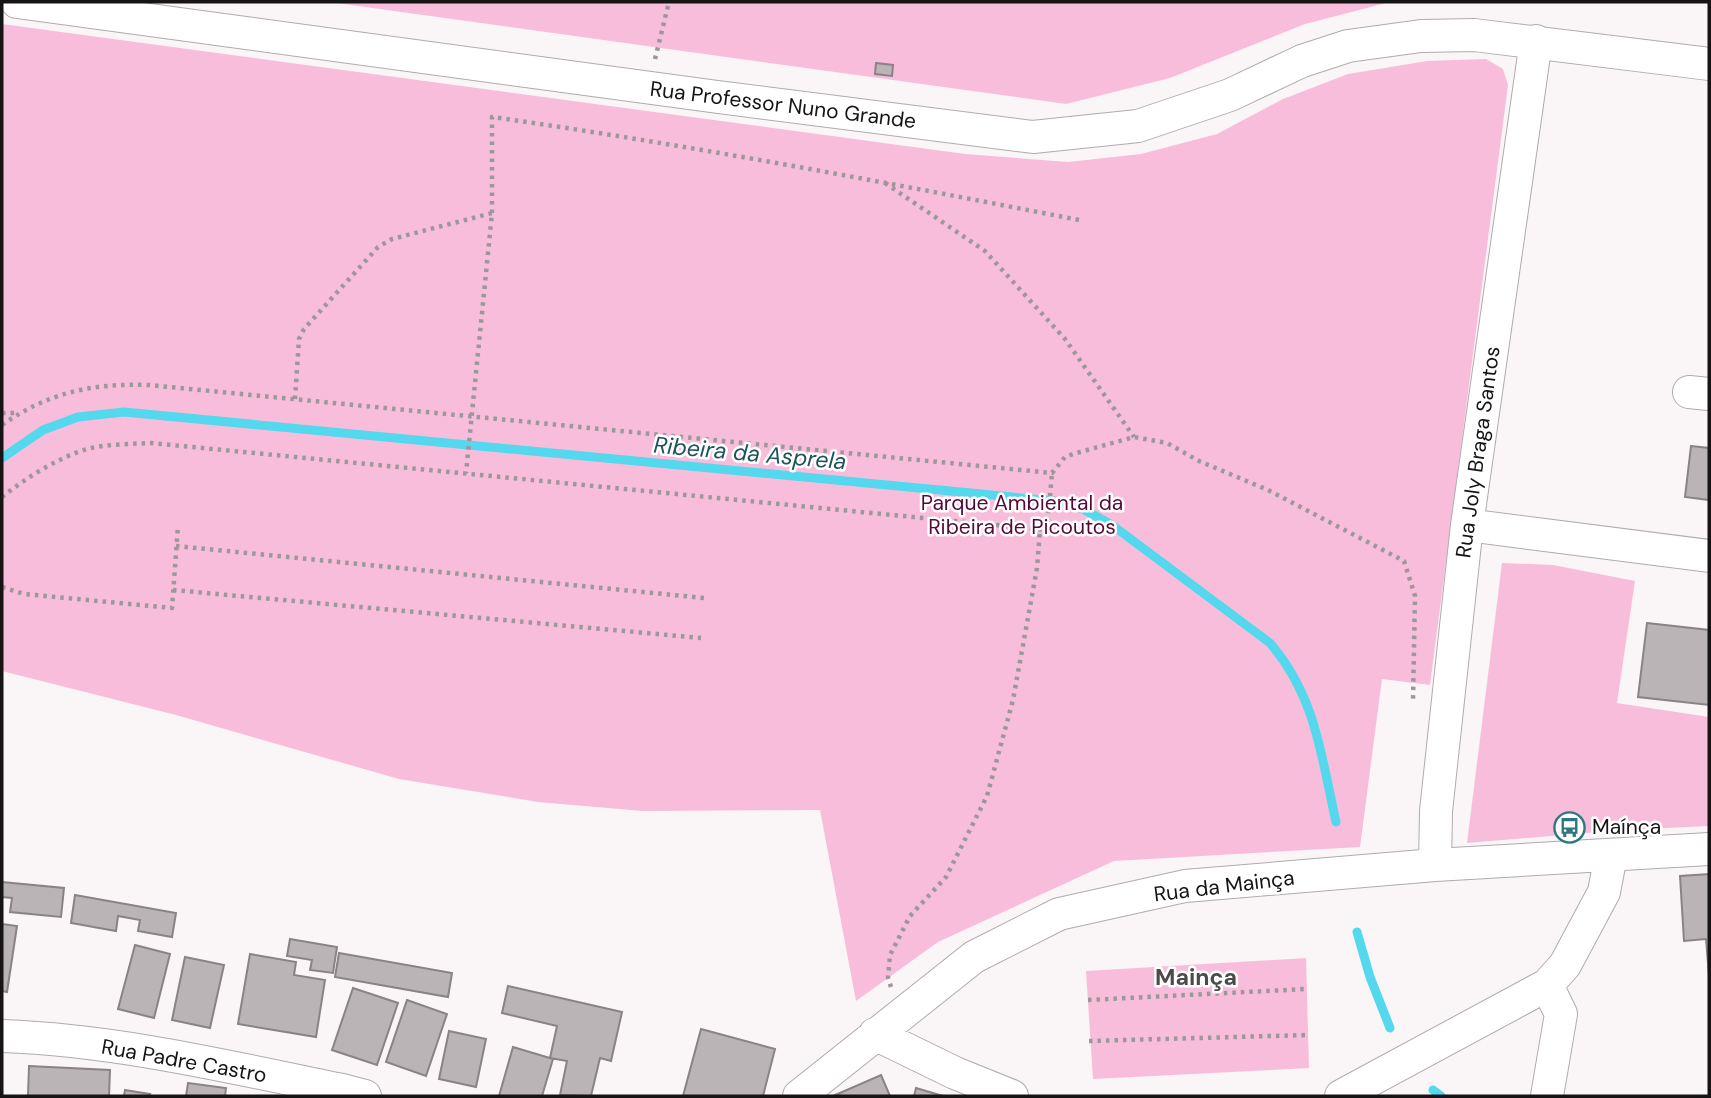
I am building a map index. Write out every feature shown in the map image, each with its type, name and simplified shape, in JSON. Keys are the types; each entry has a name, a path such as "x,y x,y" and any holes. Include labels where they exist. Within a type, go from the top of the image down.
{"street":[{"name":"Rua Professor Nuno Grande","path":"17,2 1033,137 1138,126 1230,95 1302,61 1348,46 1421,36 1474,35 1536,41 1709,64"},
{"name":"Rua Joly Braga Santos","path":"1435,865 1436,811 1467,525 1536,41"},
{"path":"1467,525 1709,556"},
{"name":"Rua da Mainça","path":"799,1096 974,957 1059,914 1185,886 1435,865 1709,849"},
{"path":"1341,1096 1547,985 1565,965 1604,892 1611,855"},
{"path":"1547,985 1561,1014 1547,1096"},
{"path":"875,1034 955,1073 1012,1096"},
{"name":"Rua Padre Castro","path":"2,1037 42,1038 171,1056 365,1096"}],"path":[{"path":"647,87 670,2"},
{"path":"466,473 492,213 492,117 882,182 1079,220"},
{"path":"882,182 985,251 1065,339 1134,437"},
{"path":"295,399 299,339 304,329 378,247 392,239 492,213"},
{"path":"2,425 19,413 50,398 85,387 119,384 1052,472"},
{"path":"2,413 19,413"},
{"path":"2,497 59,461 87,449 151,443 1047,530 1052,472 1065,457 1134,437 1167,443 1199,461 1268,490 1404,561 1415,596 1413,701"},
{"path":"2,587 24,594 172,608 178,526"},
{"path":"900,1015 888,978 890,955 910,916 947,877 987,796 1016,688 1037,569 1040,530"},
{"path":"176,546 704,598"},
{"path":"173,590 701,638"},
{"path":"1088,1000 1307,989"},
{"path":"1089,1041 1308,1035"}],"green space":[{"path":"329,2 1390,2 1305,24 1170,78 1066,104"},
{"name":"Parque Ambiental da Ribeira de Picoutos","path":"2,24 965,154 1068,162 1141,154 1217,134 1283,99 1348,74 1427,61 1486,59 1503,69 1508,85 1430,685 1382,679 1360,847 1114,861 938,942 856,1001 820,810 643,811 538,802 399,779 176,715 2,671"},
{"path":"1502,563 1553,565 1635,581 1617,703 1709,717 1709,826 1622,830 1467,843"},
{"path":"1306,958 1309,1068 1093,1079 1086,971"}],"building":[{"path":"876,63 893,65 892,76 875,74"},
{"path":"1691,446 1709,448 1709,500 1685,497"},
{"path":"1647,623 1709,630 1709,705 1638,697"},
{"path":"1709,874 1709,976 1706,939 1684,941 1680,876"},
{"path":"2,882 64,888 61,917 10,912 12,898 2,897"},
{"path":"75,895 176,913 172,937 138,931 140,920 118,916 116,931 71,923"},
{"path":"2,924 17,926 7,992 2,991"},
{"path":"290,939 337,947 333,973 310,970 312,960 287,956"},
{"path":"135,945 170,954 154,1018 118,1009"},
{"path":"339,953 452,973 448,997 335,977"},
{"path":"250,954 296,962 294,975 325,980 316,1037 238,1024"},
{"path":"185,957 224,965 210,1028 172,1020"},
{"path":"508,986 622,1012 611,1061 600,1058 591,1096 560,1095 567,1061 550,1058 557,1026 502,1013"},
{"path":"353,988 398,1003 377,1065 332,1050"},
{"path":"407,1000 447,1014 426,1076 386,1062"},
{"path":"701,1029 775,1049 763,1096 683,1096"},
{"path":"449,1031 486,1039 476,1087 439,1079"},
{"path":"513,1047 553,1059 542,1096 499,1096"},
{"path":"29,1066 110,1070 109,1096 28,1096"},
{"path":"881,1075 890,1096 833,1096"},
{"path":"188,1083 226,1088 225,1096 186,1096"},
{"path":"916,1088 943,1096 914,1096"},
{"path":"125,1090 150,1094 124,1096"}],"waterway":[{"name":"Ribeira da Asprela","path":"2,458 43,430 78,417 124,412 1064,502 1112,525 1270,643 1298,684 1307,706 1321,750 1336,822"},
{"name":"Ribeira da Asprela","path":"1357,932 1370,977 1390,1028"},
{"name":"Ribeira da Asprela","path":"1433,1090 1441,1096"}],"place":[{"name":"Maínça","path":"1569,827"}],"district":[{"name":"Mainça","path":"1196,977"}]}
